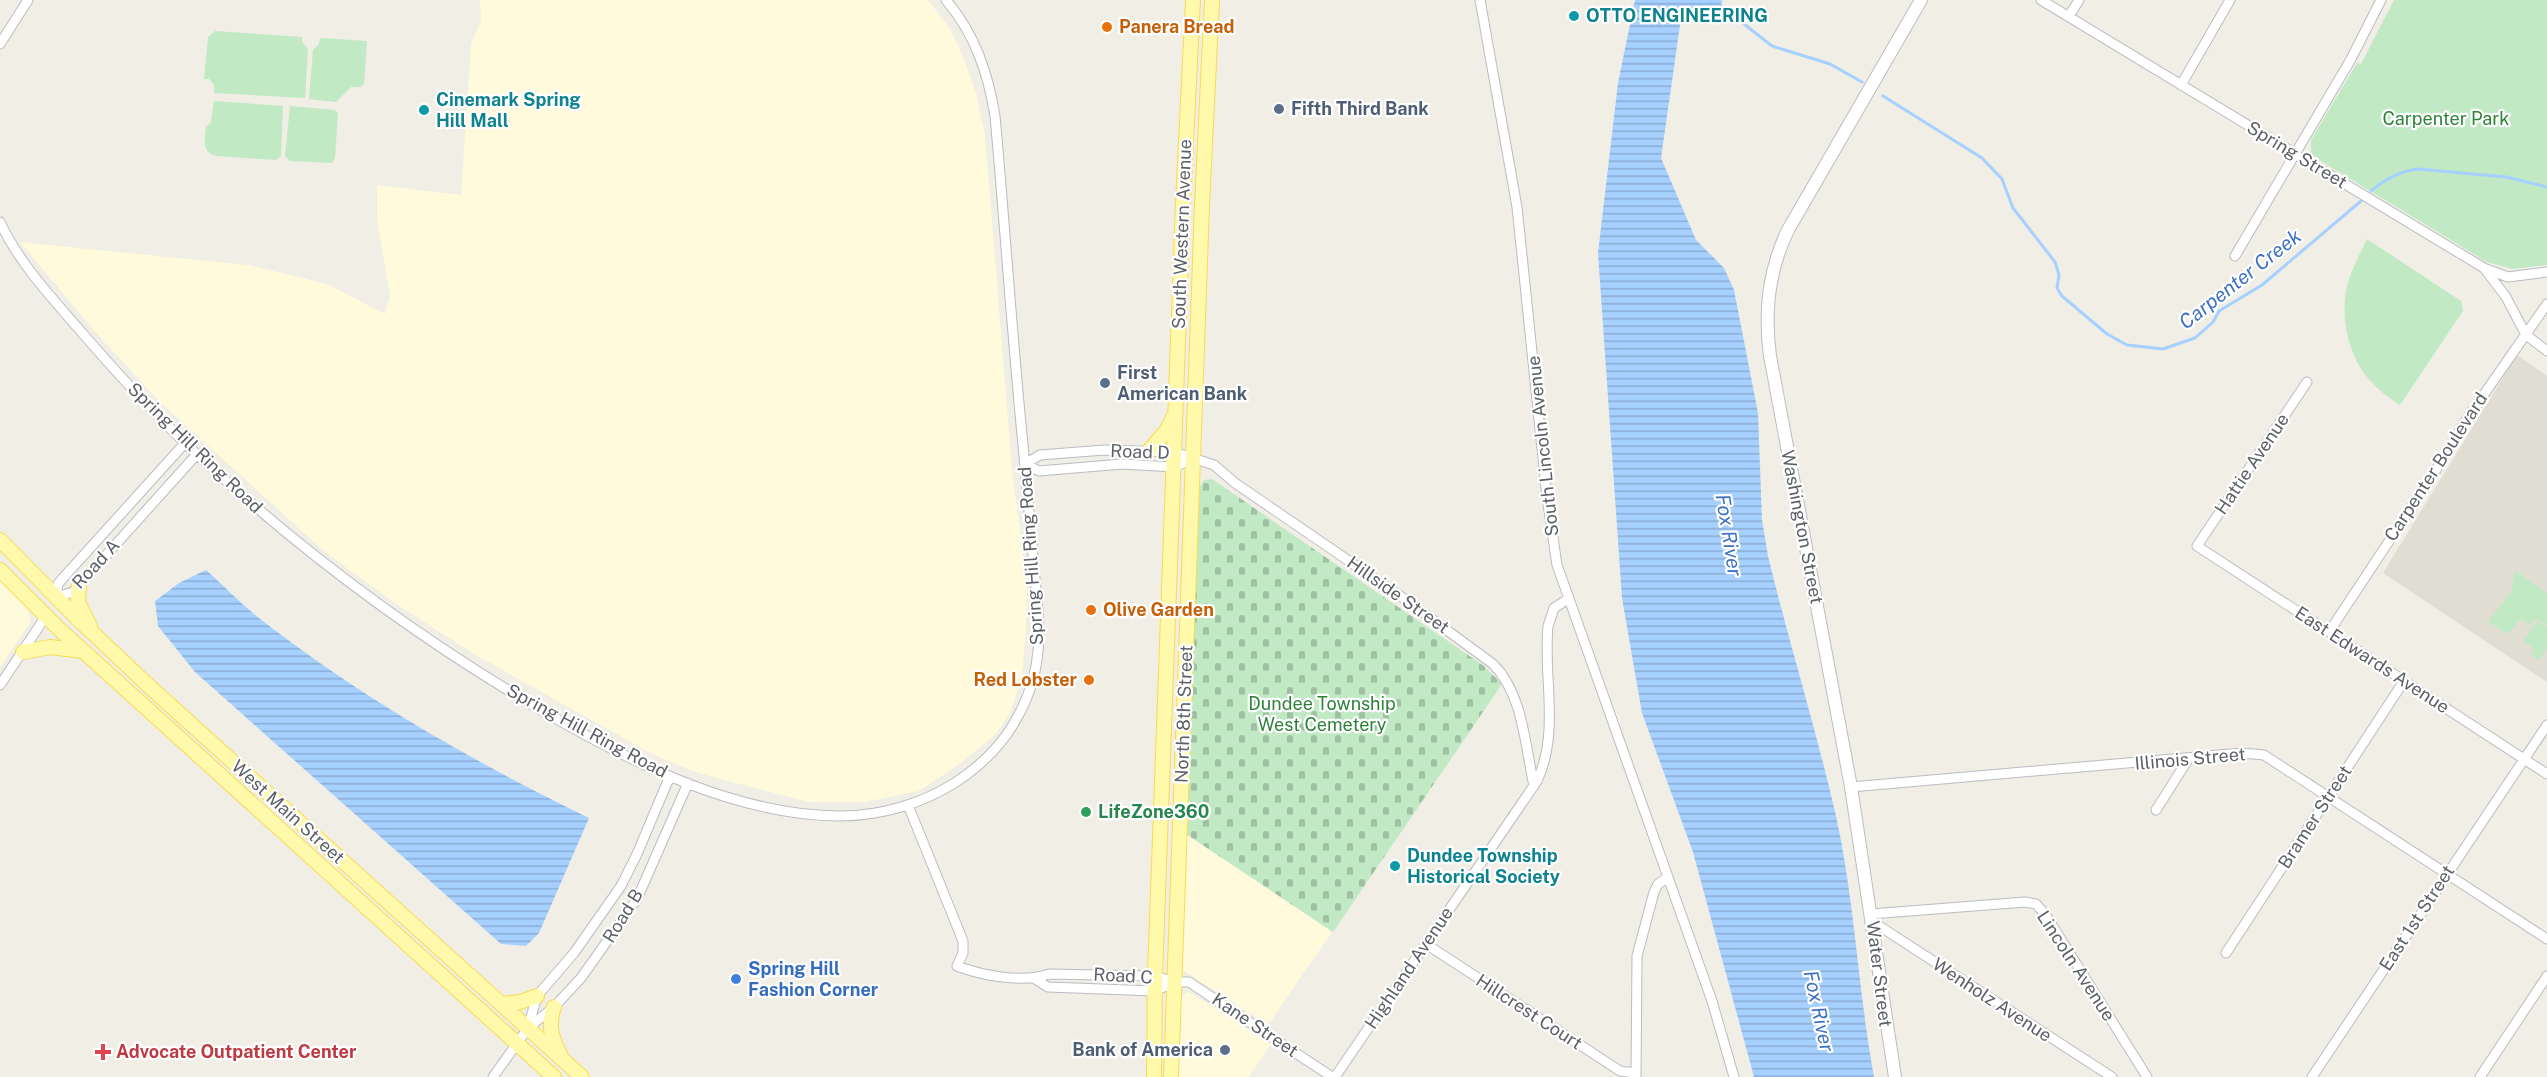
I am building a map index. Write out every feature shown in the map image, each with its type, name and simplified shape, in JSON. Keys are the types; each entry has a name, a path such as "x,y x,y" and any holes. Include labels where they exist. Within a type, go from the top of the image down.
{"main road":[{"name":"South Western Avenue","path":"1174,467 1193,0"},
{"name":"South Western Avenue","path":"1193,459 1212,0"},
{"path":"1149,451 1167,430 1176,411"},
{"name":"North 8th Street","path":"1171,1077 1193,459"},
{"name":"North 8th Street","path":"1154,1077 1155,976 1174,467"},
{"name":"West Main Street","path":"0,540 96,636 582,1077"},
{"name":"West Main Street","path":"0,570 83,651 554,1077"},
{"path":"79,585 78,602 96,636"},
{"path":"46,616 56,597"},
{"path":"23,652 50,647 83,651"},
{"path":"1163,786 1181,786"},
{"path":"501,1004 520,1002 537,996"},
{"path":"554,1007 550,1025 551,1035 564,1061"}],"street":[{"path":"0,44 28,0"},
{"name":"South Lincoln Avenue","path":"1480,0 1517,207 1557,565 1667,878"},
{"name":"Washington Street","path":"1864,871 1851,787 1768,339 1769,294 1774,268 1784,239 1921,0"},
{"name":"Spring Street","path":"2041,0 2484,268 2506,297 2526,335"},
{"path":"2069,16 2079,0"},
{"path":"2181,85 2230,0"},
{"path":"2235,256 2351,59 2381,0"},
{"name":"Spring Hill Ring Road","path":"0,222 26,266 107,361 185,443 310,552 410,628 490,680 615,750 670,776 747,802 808,814 838,816 867,814 908,805 952,784 984,760 1008,732 1028,696 1036,668 1039,641 993,106 979,53 952,2"},
{"path":"2484,268 2508,277 2547,272"},
{"name":"Carpenter Boulevard","path":"2329,632 2436,470 2466,420 2547,304"},
{"path":"2526,335 2547,351"},
{"name":"Hattie Avenue","path":"2197,546 2307,382"},
{"name":"Road A","path":"185,443 57,584 56,597 72,592 79,585 197,454"},
{"name":"Road D","path":"1104,450 1174,452 1193,459 1174,467 1122,464 1039,471 1025,464 1040,454 1104,450"},
{"name":"Hillside Street","path":"1193,459 1214,465 1235,483 1386,586 1489,660 1503,675 1512,693 1534,786"},
{"name":"East Edwards Avenue","path":"2197,546 2547,774"},
{"name":"Highland Avenue","path":"1333,1077 1534,786 1543,766 1548,737 1548,626 1554,608 1568,599"},
{"path":"0,685 46,616"},
{"name":"Bramer Street","path":"2226,953 2404,681"},
{"name":"East 1st Street","path":"2312,1077 2547,725"},
{"name":"Illinois Street","path":"1851,787 2242,753 2264,755 2547,939"},
{"path":"2156,810 2189,758"},
{"name":"Road B","path":"528,1028 537,996 574,953 621,886 670,776"},
{"name":"Road B","path":"493,1077 528,1028 554,1007 600,953 637,899 688,783"},
{"name":"Road C","path":"908,805 963,941 963,953 957,966 979,974 1035,979 1049,974 1155,976 1175,982"},
{"name":"Water Street","path":"1864,871 1884,1019 1895,1077"},
{"path":"1636,1075 1638,951 1656,889 1667,878 1712,1001 1734,1077"},
{"name":"Lincoln Avenue","path":"1872,918 2022,902 2036,904 2147,1077"},
{"name":"Wenholz Avenue","path":"1872,918 2112,1077"},
{"name":"Hillcrest Court","path":"1425,944 1620,1071 1636,1075"},
{"path":"2485,1075 2547,976"},
{"name":"Road C","path":"1035,979 1048,987 1155,991 1175,982"},
{"name":"Kane Street","path":"1175,982 1189,982 1333,1077"}],"shaded area":[{"path":"480,0 928,0 950,29 976,93 985,135 1012,470 1027,583 1026,630 1022,677 1010,713 995,735 961,763 919,791 865,802 808,802 698,773 650,753 472,653 392,601 325,552 161,403 97,334 20,242 249,265 327,284 385,314 390,296 377,220 377,185 461,195 471,43 481,21"},
{"path":"2517,355 2547,376 2547,682 2383,573"},
{"path":"0,579 28,608 31,621 0,667"},
{"path":"1186,834 1332,932 1268,1025 1181,969"},
{"path":"1187,992 1271,1044 1249,1077 1179,1077 1180,1004"}],"green space":[{"name":"Carpenter Park","path":"2394,0 2547,0 2547,265 2513,269 2487,262 2311,155 2311,140 2357,63 2361,64"},
{"path":"215,31 302,37 302,42 308,49 305,98 214,93 214,85 209,79 204,79 208,37"},
{"path":"320,38 367,41 364,84 360,87 351,87 336,102 309,99 313,50 319,44"},
{"path":"214,101 283,106 281,156 276,160 217,156 208,152 205,145 206,127 211,122"},
{"path":"290,106 335,110 338,113 335,158 332,163 290,161 285,156"},
{"path":"2367,239 2461,301 2463,311 2400,405 2375,386 2361,369 2347,334 2345,297 2347,286"},
{"name":"Dundee Township West Cemetery","path":"1212,479 1484,666 1502,684 1333,932 1186,834 1200,486 1204,480"},
{"path":"2515,571 2547,593 2547,625 2536,618 2530,625 2520,619 2508,634 2488,622 2511,592"},
{"path":"2538,621 2547,627 2547,649 2539,660 2531,654 2535,648 2523,641"}],"water":[{"name":"Fox River","path":"1635,0 1722,0 1721,6 1713,13 1701,7 1680,25 1661,158 1696,240 1724,268 1734,290 1758,413 1762,520 1768,556 1836,816 1848,881 1874,1077 1754,1077 1693,852 1642,713 1622,598 1598,253 1618,83"},
{"path":"206,570 264,622 302,651 381,704 462,752 589,818 539,933 526,946 501,944 195,672 158,626 155,601 179,583"}],"waterway":[{"name":"Carpenter Creek","path":"1721,6 1772,46 1830,64 1862,82"},
{"name":"Carpenter Creek","path":"1883,96 1982,158 2002,179 2013,208 2055,262 2059,275 2057,288 2062,296 2107,334 2127,345 2163,349 2195,338 2213,322 2219,311 2262,285 2361,201"},
{"name":"Carpenter Creek","path":"2371,191 2393,176 2418,169 2506,177 2547,187"}],"place":[{"name":"OTTO ENGINEERING","path":"1574,16"},
{"name":"Panera Bread","path":"1107,27"},
{"name":"Fifth Third Bank","path":"1279,109"},
{"name":"Cinemark Spring Hill Mall","path":"424,110"},
{"name":"First American Bank","path":"1105,383"},
{"name":"Olive Garden","path":"1091,610"},
{"name":"Red Lobster","path":"1089,680"},
{"name":"LifeZone360","path":"1086,812"},
{"name":"Dundee Township Historical Society","path":"1395,866"},
{"name":"Spring Hill Fashion Corner","path":"736,979"},
{"name":"Bank of America","path":"1225,1050"},
{"name":"Advocate Outpatient Center","path":"103,1052"}]}
